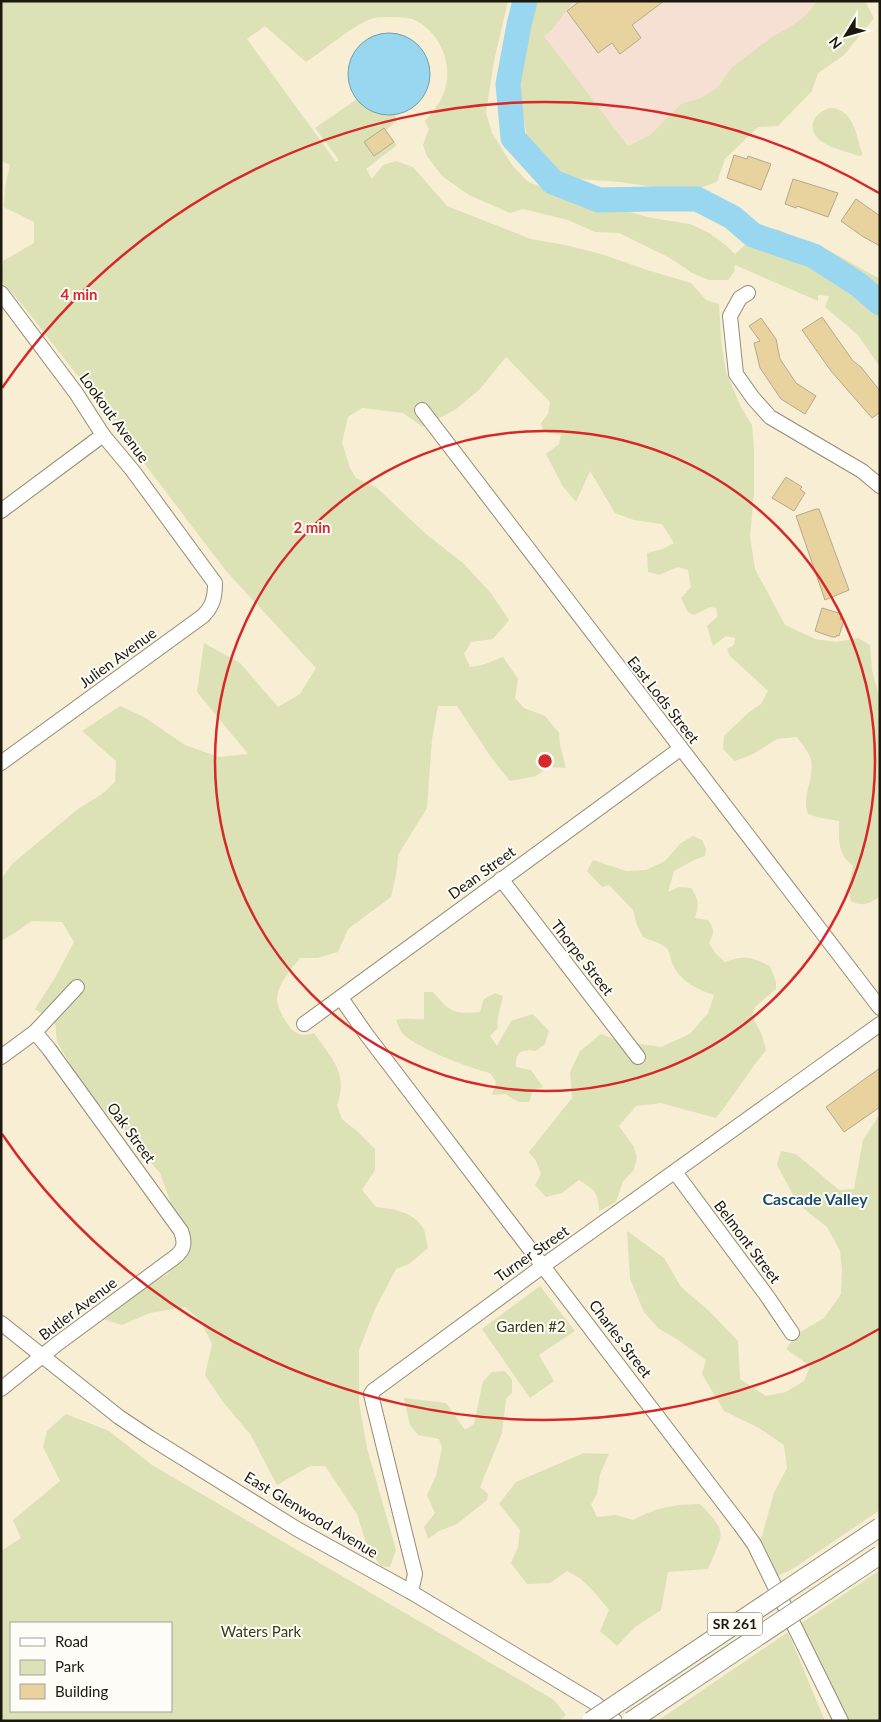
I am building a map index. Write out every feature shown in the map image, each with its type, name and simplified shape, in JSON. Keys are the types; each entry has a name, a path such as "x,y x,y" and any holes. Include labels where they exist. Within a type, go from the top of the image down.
{"main road":[{"name":"SR 261","path":"591,1721 880,1527"},
{"name":"SR 261","path":"632,1721 880,1555"}],"street":[{"name":"Lookout Avenue","path":"1,293 104,435 200,562"},
{"path":"748,293 740,298 730,316 736,374 753,398 770,417 862,471 880,486"},
{"name":"East Lods Street","path":"422,410 880,1008"},
{"path":"1,511 104,435"},
{"name":"Julien Avenue","path":"1,763 210,609 215,596 215,583 200,562"},
{"name":"Dean Street","path":"304,1024 680,749"},
{"name":"Thorpe Street","path":"500,879 638,1058"},
{"path":"1,1057 34,1032 77,987"},
{"name":"Charles Street","path":"341,998 754,1544 841,1721"},
{"name":"Turner Street","path":"411,1592 415,1574 371,1394 379,1386 543,1266 880,1024"},
{"name":"Oak Street","path":"34,1032 49,1049 181,1231 184,1248 175,1257"},
{"name":"Belmont Street","path":"675,1172 767,1296 792,1333"},
{"name":"Butler Avenue","path":"1,1389 42,1356 175,1257"},
{"name":"East Glenwood Avenue","path":"1,1323 119,1417 149,1437 297,1529 411,1592 595,1704 615,1721"}],"shaded area":[{"path":"574,1 817,1 806,15 796,23 772,37 732,67 718,87 701,98 681,104 650,135 628,146 543,36 551,31"}],"green space":[{"path":"1,1 508,1 494,61 486,113 492,133 512,165 527,181 595,206 615,208 652,218 690,224 709,233 735,254 765,227 780,230 801,243 828,250 880,279 880,367 858,335 825,307 829,296 818,295 818,301 735,265 734,272 728,280 709,280 692,273 670,258 619,233 595,232 568,220 523,209 510,213 469,195 442,176 427,156 423,145 429,129 425,121 438,104 445,90 447,65 441,46 435,37 429,30 412,19 381,17 366,21 306,62 265,26 247,39 336,162 339,160 315,128 357,99 382,115 395,115 397,121 386,130 384,128 364,142 374,156 394,142 397,145 366,169 372,179 383,165 396,161 413,167 447,206 531,239 601,254 691,283 706,300 719,304 721,340 726,372 741,407 752,425 754,494 750,536 755,569 785,625 815,639 836,642 858,638 870,645 872,670 880,700 880,896 869,903 859,904 851,901 848,888 853,866 844,856 840,846 839,821 808,814 806,800 812,767 811,760 797,737 777,739 753,754 735,761 723,749 724,736 748,713 761,704 768,691 730,656 727,649 734,645 735,638 726,636 713,646 707,626 718,616 716,608 710,607 694,615 688,612 681,598 691,587 688,570 678,567 659,575 648,572 647,553 663,549 674,543 662,524 634,520 615,513 590,471 576,502 562,485 546,454 559,444 561,435 544,432 541,423 548,414 550,402 506,357 480,389 456,409 423,427 403,413 362,408 348,417 342,442 350,468 356,478 376,487 427,535 463,563 490,592 509,620 493,639 471,642 464,654 470,667 482,665 503,657 518,679 515,698 524,708 545,716 559,733 566,768 549,767 536,776 510,781 493,760 457,706 438,706 432,739 427,808 398,855 391,897 348,929 338,952 317,958 300,958 286,976 278,993 278,1006 289,1026 300,1034 314,1033 332,1058 341,1084 337,1105 342,1119 375,1149 375,1170 362,1190 376,1207 408,1214 419,1222 424,1230 428,1248 409,1264 396,1269 375,1309 359,1350 359,1402 367,1448 396,1550 390,1567 381,1566 368,1549 357,1514 325,1466 310,1466 277,1485 250,1434 223,1402 205,1375 212,1344 200,1320 185,1307 150,1313 122,1325 99,1318 144,1285 167,1275 182,1252 181,1231 160,1173 83,1086 57,1042 55,1022 35,1009 55,978 74,942 62,922 32,921 1,941 1,880 12,864 78,809 101,795 115,782 116,761 82,731 120,706 144,717 185,745 219,757 248,754 197,692 204,643 240,663 278,707 300,694 316,668 226,571 77,375 21,303 1,281 3,261 34,243 34,222 4,207 5,187 10,165 1,161"},
{"path":"537,1 574,1 551,31 544,36 628,146 650,135 681,104 701,98 718,87 732,67 772,37 796,23 806,15 817,1 865,1 874,18 844,55 818,73 812,91 778,126 758,127 725,159 717,182 689,192 620,182 578,179 550,168 529,148 517,81 527,20"},
{"path":"830,108 838,109 849,118 856,131 862,155 859,156 829,146 816,137 813,130 814,120 820,113"},
{"path":"693,836 702,840 706,849 705,856 674,871 668,892 679,887 691,888 698,902 695,918 708,920 713,931 709,943 716,954 725,962 738,958 748,958 770,966 776,982 776,989 755,1007 752,1016 762,1035 766,1050 716,1118 661,1103 636,1106 619,1126 634,1147 637,1158 634,1170 623,1181 616,1202 599,1211 595,1192 579,1180 562,1193 546,1197 535,1185 541,1174 536,1161 529,1152 572,1098 570,1072 580,1051 601,1034 619,1041 661,1047 690,1034 708,1013 714,995 696,987 680,976 673,965 667,949 643,937 633,910 609,885 602,887 587,871 593,860 626,871 646,870 665,861 681,843"},
{"path":"424,992 433,992 453,1011 464,1013 480,1012 484,999 495,993 503,996 498,1016 498,1028 490,1036 497,1046 511,1021 533,1014 549,1031 545,1044 536,1051 527,1050 520,1052 517,1057 516,1067 531,1070 543,1087 533,1090 529,1102 519,1102 505,1094 492,1095 496,1082 490,1073 444,1057 409,1039 402,1033 396,1020 424,1019"},
{"path":"880,1114 880,1510 791,1570 770,1579 759,1556 761,1539 774,1493 787,1468 784,1445 759,1428 724,1411 702,1374 706,1360 658,1328 644,1312 630,1279 627,1231 664,1258 681,1287 709,1311 738,1341 740,1379 766,1396 786,1392 804,1381 810,1366 786,1349 797,1334 824,1318 841,1294 842,1269 840,1251 827,1227 798,1204 777,1165 781,1151 796,1154 839,1190 854,1189 863,1140"},
{"name":"Garden #2","path":"540,1286 575,1331 539,1355 554,1381 530,1398 482,1329"},
{"path":"505,1371 512,1380 512,1393 506,1399 502,1433 480,1487 488,1494 487,1500 457,1524 439,1531 428,1539 424,1527 435,1513 427,1495 436,1476 442,1448 439,1439 418,1435 410,1425 404,1398 446,1403 465,1430 474,1424 483,1381 492,1372"},
{"name":"Waters Park","path":"66,1414 109,1431 152,1465 554,1700 566,1715 558,1721 1,1721 1,1551 21,1538 13,1520 60,1481 43,1447 47,1431"},
{"path":"584,1453 609,1454 600,1474 597,1494 591,1504 597,1517 616,1515 633,1520 650,1512 665,1508 700,1504 719,1528 720,1540 708,1569 668,1572 661,1610 635,1627 617,1646 600,1631 609,1610 579,1578 567,1571 550,1583 527,1584 511,1563 518,1547 520,1530 499,1504 516,1482"},
{"path":"880,1570 880,1721 848,1721 800,1624"},
{"path":"788,1632 825,1721 657,1721 669,1713"}],"water":[{"path":"389,33 405,36 418,45 427,58 430,74 427,90 418,103 405,112 389,115 373,112 360,103 351,90 348,74 351,58 360,45 373,36"}],"building":[{"path":"580,1 664,1 632,25 641,38 620,54 612,43 598,53 567,11"},
{"path":"384,128 394,142 374,156 364,142"},
{"path":"734,155 747,159 748,156 771,164 761,190 727,178"},
{"path":"793,179 838,193 828,217 797,206 796,208 785,204"},
{"path":"856,199 880,216 880,246 841,221"},
{"path":"822,317 853,361 861,367 880,391 880,412 872,418 831,371 802,330"},
{"path":"761,318 776,339 780,359 796,383 816,396 805,414 781,399 760,368 754,343 760,341 749,326"},
{"path":"786,477 802,487 800,489 805,493 794,511 772,498"},
{"path":"819,509 849,590 825,600 796,516"},
{"path":"822,608 842,614 840,619 844,620 839,636 832,637 815,631"},
{"path":"880,1068 880,1107 844,1132 826,1107"}],"waterway":[{"path":"525,1 508,84 513,138 553,182 599,200 697,199 732,217 753,235 814,256 859,285 880,303"}],"district":[{"name":"Cascade Valley","path":"815,1199"}]}
